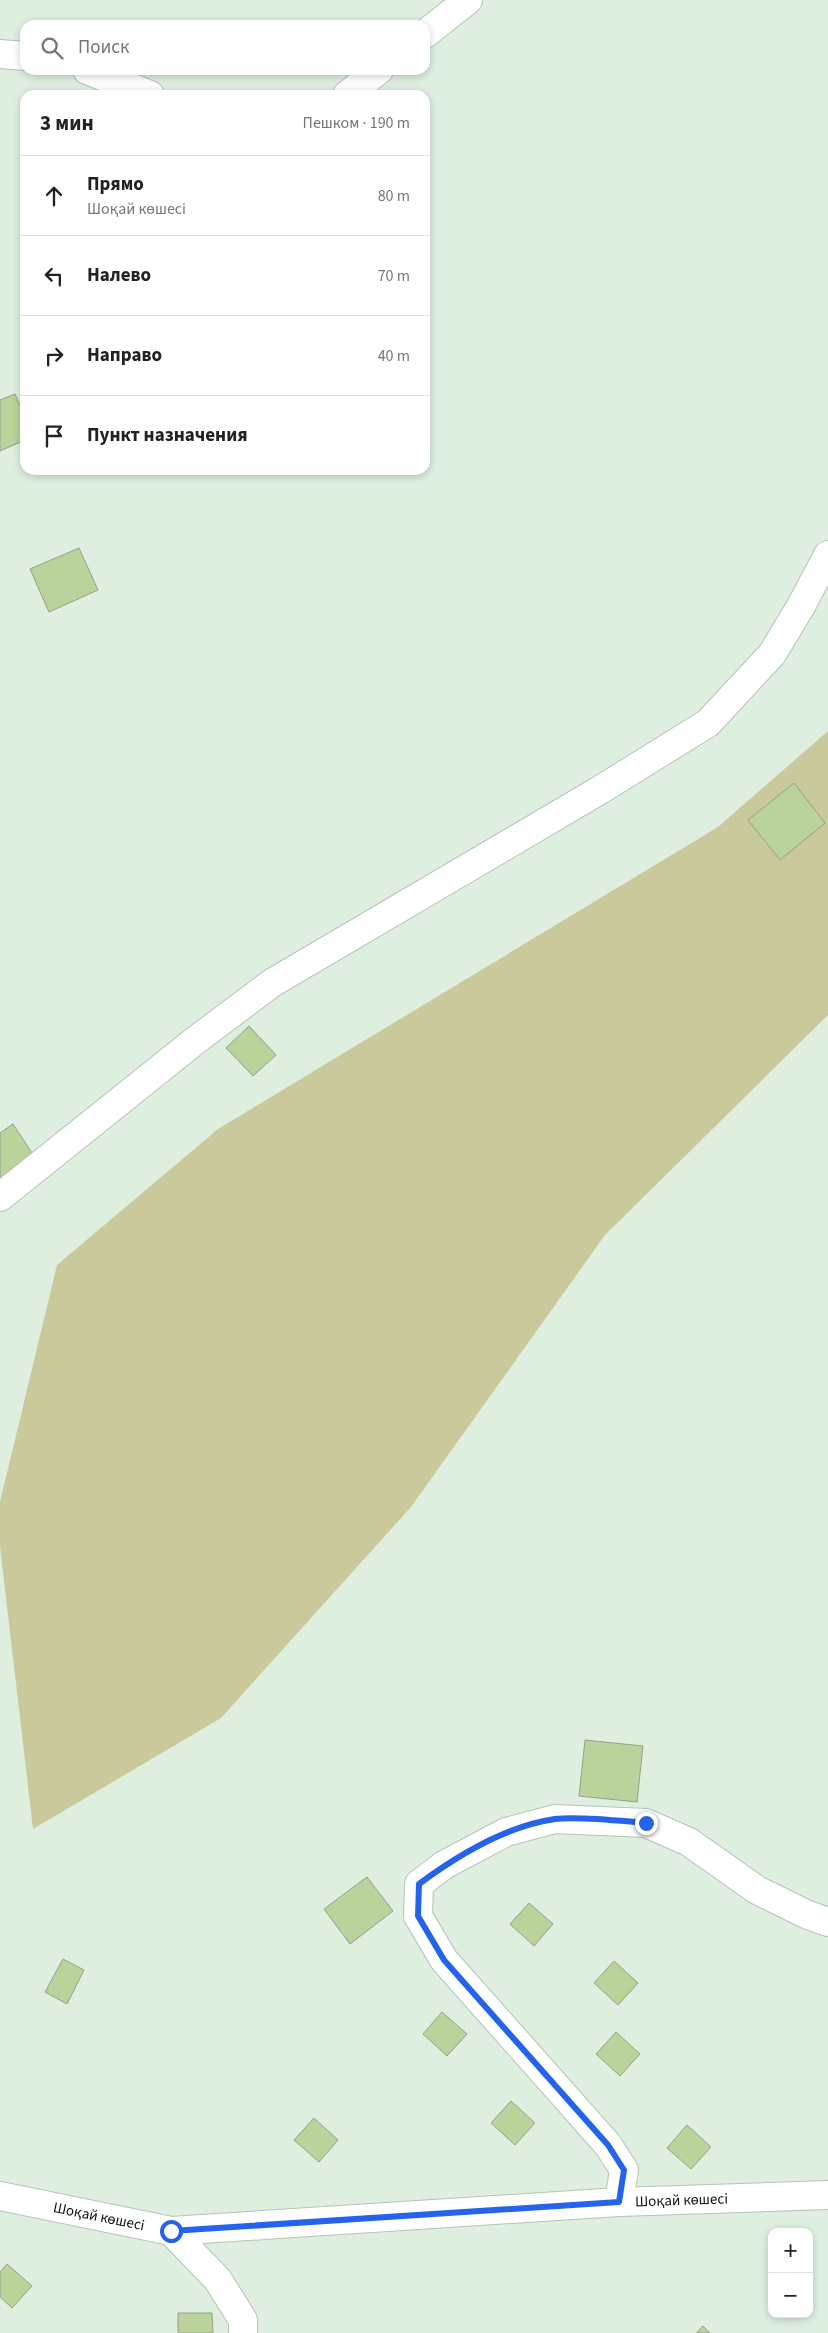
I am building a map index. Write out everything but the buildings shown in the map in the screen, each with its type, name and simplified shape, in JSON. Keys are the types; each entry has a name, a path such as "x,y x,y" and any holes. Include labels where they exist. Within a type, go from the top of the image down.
{"street":[{"path":"430,30 468,0"},
{"path":"0,54 20,56"},
{"path":"100,75 137,90"},
{"path":"353,90 373,75"},
{"path":"0,1197 196,1040 272,983 600,790 708,723 772,654 801,606 828,555"},
{"path":"619,2202 624,2170 608,2145 444,1960 418,1916 419,1884 444,1865 506,1832 539,1823 556,1819 646,1823 689,1842 757,1890 808,1915 828,1922"},
{"name":"Шоқай көшесі","path":"0,2196 171,2231 619,2202 828,2195"},
{"path":"171,2231 218,2280 243,2320 243,2333"}],"green space":[{"path":"828,731 828,1015 605,1235 411,1507 221,1718 33,1829 0,1547 0,1502 57,1265 218,1129 718,827"}],"route":[{"path":"171,2231 619,2202 624,2170 608,2145 444,1960 418,1916 419,1884 444,1865 506,1832 556,1819 646,1823"}]}
